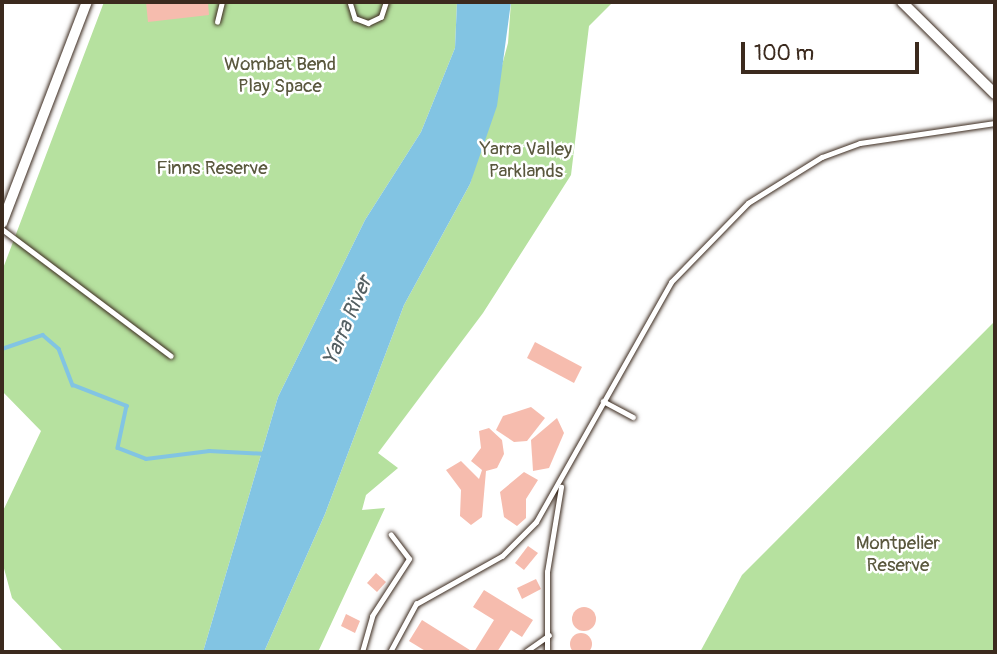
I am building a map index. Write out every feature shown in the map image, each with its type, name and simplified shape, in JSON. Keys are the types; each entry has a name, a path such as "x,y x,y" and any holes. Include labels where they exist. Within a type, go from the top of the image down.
{"street":[{"path":"2,226 87,2"},
{"path":"902,2 995,94"}],"lane":[{"path":"217,22 222,2"},
{"path":"350,2 355,18 368,23 381,18 386,2"},
{"path":"390,652 416,604 511,549 561,484 603,401 671,282 748,203 822,157 860,143 995,123"},
{"path":"2,226 171,356"},
{"path":"603,401 634,417"},
{"path":"547,652 550,635 547,572 561,484"},
{"path":"362,652 372,616 409,559 391,535"},
{"path":"524,652 550,635"}],"green space":[{"name":"Finns Reserve","path":"104,2 457,2 455,48 421,132 365,220 278,397 203,652 64,652 12,598 2,561 2,513 41,431 2,391 2,271"},
{"name":"Yarra Valley Parklands","path":"511,2 613,2 589,26 571,175 483,313 378,453 398,468 366,495 362,510 385,508 318,652 264,652 325,514 404,305 470,184 508,43"},
{"name":"Montpelier Reserve","path":"995,321 995,652 700,652 742,575"}],"water":[{"name":"Yarra River","path":"457,2 511,2 497,106 470,184 404,305 325,514 264,652 203,652 278,397 365,220 421,132 455,48"}],"building":[{"path":"146,2 208,2 209,15 148,22"},
{"path":"535,342 582,367 574,383 527,358"},
{"path":"531,407 545,418 527,441 514,442 496,430 503,416"},
{"path":"557,418 564,433 549,468 533,471 531,440"},
{"path":"489,428 502,440 504,454 497,468 486,471 482,517 471,525 460,516 461,490 446,470 461,461 479,479 482,470 471,461 481,448 479,431"},
{"path":"524,472 538,480 526,499 526,518 517,526 504,517 500,492"},
{"path":"528,546 538,553 524,570 515,563"},
{"path":"376,573 386,582 377,592 367,583"},
{"path":"536,579 541,589 522,599 517,588"},
{"path":"484,590 533,620 522,637 511,630 497,652 474,652 494,620 473,607"},
{"path":"584,607 593,610 596,619 593,628 584,631 575,628 572,619 575,610"},
{"path":"346,614 360,621 355,633 341,626"},
{"path":"422,620 473,652 427,652 409,641"},
{"path":"577,633 585,633 592,640 592,648 585,655 577,655 570,648 570,640"}],"waterway":[{"path":"2,349 43,335 59,349 73,385 127,406 118,448 146,459 209,451 266,454"}],"park label":[{"name":"Wombat Bend Play Space","path":"280,76"}]}
